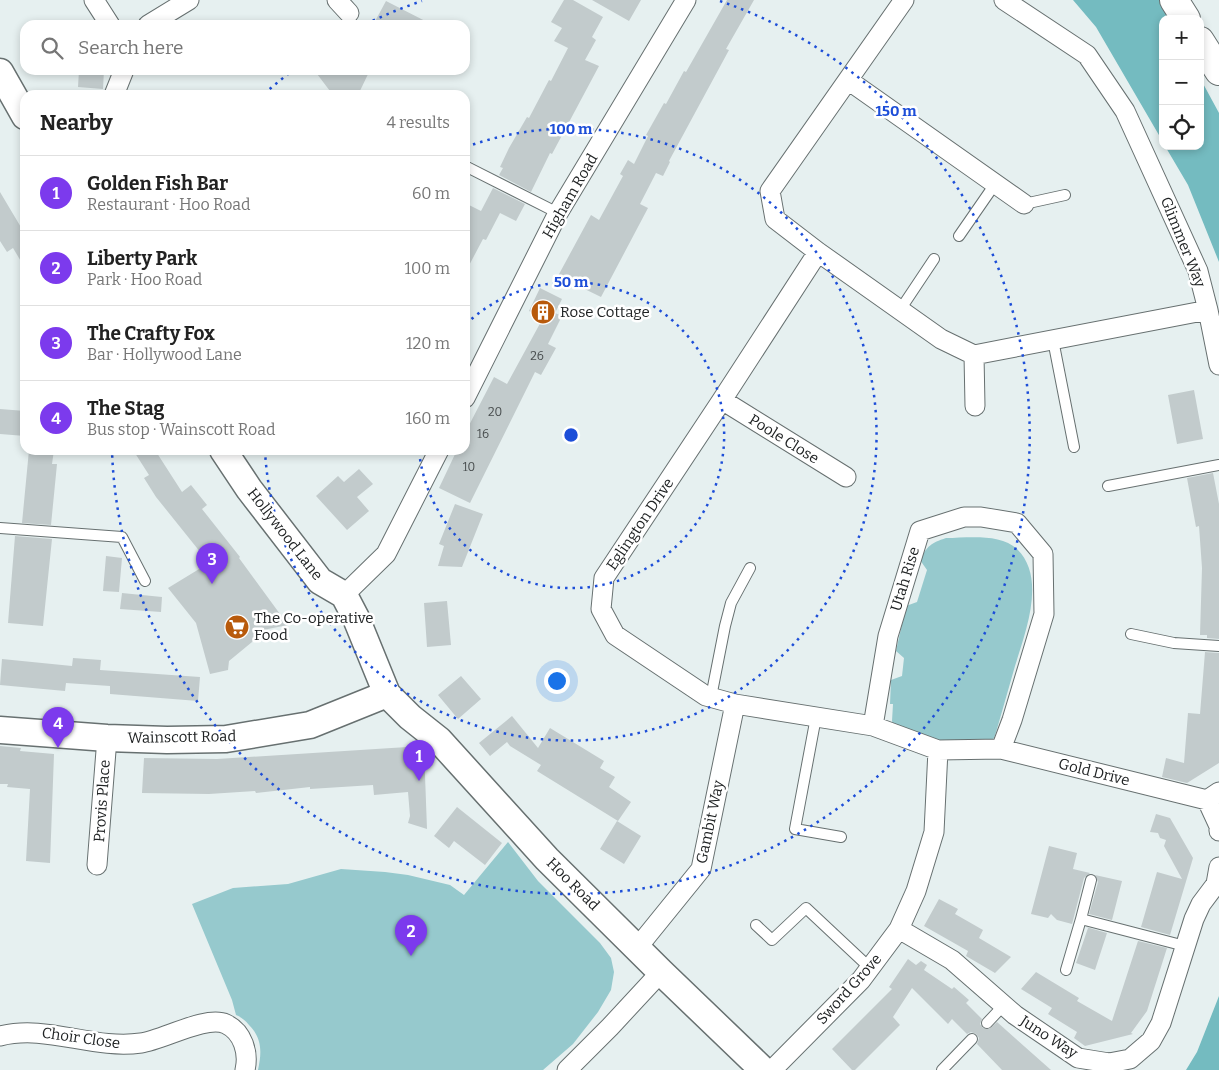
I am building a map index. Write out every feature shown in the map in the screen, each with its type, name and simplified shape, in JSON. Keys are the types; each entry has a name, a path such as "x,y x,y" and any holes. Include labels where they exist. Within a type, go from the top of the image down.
{"main road":[{"path":"1174,0 1183,15"},
{"path":"1204,48 1219,71"},
{"path":"0,72 20,107"},
{"name":"Hollywood Lane","path":"226,455 249,489 320,581 344,595"},
{"path":"344,595 356,618 387,694"},
{"name":"Wainscott Road","path":"0,730 107,738 226,739 310,725 387,694"},
{"name":"Hoo Road","path":"387,694 410,717 439,740 547,859 660,972 763,1070"}],"street":[{"path":"94,0 107,20"},
{"path":"156,20 189,0"},
{"name":"Higham Road","path":"470,388 558,213 686,0"},
{"path":"904,0 770,190 774,219 941,339 974,355 1208,310 1219,365"},
{"name":"Glimmer Way","path":"1004,0 1087,55 1125,111 1198,271 1208,310"},
{"path":"116,90 122,75"},
{"path":"848,80 1024,204"},
{"name":"Eglington Drive","path":"818,252 604,578 601,609 615,635 706,696 735,704 873,726 938,750"},
{"path":"974,355 974,406"},
{"name":"Poole Close","path":"722,400 846,477"},
{"path":"344,595 386,554 436,455"},
{"name":"Utah Rise","path":"873,726 888,636 920,531 964,517 976,510 1017,523 1042,554 1044,614 1012,720 1001,749"},
{"name":"Gambit Way","path":"637,948 700,869 735,704"},
{"name":"Provis Place","path":"97,865 107,738"},
{"name":"Gold Drive","path":"938,750 1001,749 1213,796"},
{"name":"Sword Grove","path":"772,1070 861,980 899,929 916,891 934,832 938,750"},
{"path":"1213,796 1219,830"},
{"name":"Juno Way","path":"899,929 952,960 1072,1064 1108,1063 1130,1059 1152,1041 1161,1023 1194,919 1201,904 1216,884 1219,867"},
{"path":"567,1070 610,1027 660,972"},
{"name":"Choir Close","path":"0,1036 19,1032 36,1032 120,1045 152,1041 208,1023 223,1023 234,1030 242,1040 246,1053 245,1070"}],"lane":[{"path":"470,169 558,213"},
{"path":"960,236 995,184"},
{"path":"1024,204 1065,195"},
{"path":"900,310 934,259"},
{"path":"1053,340 1074,446"},
{"path":"1108,486 1219,464"},
{"path":"0,528 122,538 145,581"},
{"path":"711,697 731,603 750,568"},
{"path":"1131,634 1174,643 1219,646"},
{"path":"816,717 796,829 842,837"},
{"path":"1066,970 1091,880"},
{"path":"756,925 772,940 806,908 870,968"},
{"path":"1081,919 1185,946"},
{"path":"986,1023 1004,1005"},
{"path":"942,1070 972,1039"}],"shaded area":[{"path":"1073,0 1159,0 1167,15 1159,15 1159,135 1096,27"},
{"path":"1204,85 1219,113 1219,262 1188,185 1167,150 1204,150"},
{"path":"983,537 993,538 1010,544 1017,549 1026,561 1031,575 1031,606 1024,638 994,738 987,743 935,745 895,730 892,721 893,704 890,704 891,680 902,676 904,658 896,651 906,606 917,602 927,570 920,560 927,548 946,538"},
{"path":"508,842 538,881 600,943 611,958 614,972 611,990 598,1012 573,1044 543,1070 258,1070 260,1057 259,1040 247,1023 236,1015 232,1000 192,904 233,888 288,884 341,869 408,875 450,885 464,895"},
{"path":"1219,996 1219,1070 1186,1070 1197,1052"}],"building":[{"path":"564,0 573,0 603,17 592,37 596,40 585,60 599,66 552,154 550,153 531,192 499,175 503,168 500,167 527,117 529,118 549,80 551,81 568,48 554,41 562,28 551,22"},
{"path":"592,0 641,0 629,21"},
{"path":"727,0 754,0 726,49 729,50 669,161 663,176 656,173 640,204 648,208 601,297 558,276 591,215 599,220 623,176 620,174 628,160 634,164 648,136 646,135 664,103 666,104 684,71 686,72"},
{"path":"386,1 423,20 376,20"},
{"path":"79,75 104,75 103,89 78,87"},
{"path":"318,75 368,75 360,90 329,90"},
{"path":"493,188 525,204 516,221 500,213 486,240 483,239 470,264 470,206 481,211"},
{"path":"0,192 20,226 20,260 13,248 7,252 0,241"},
{"path":"540,288 562,299 555,313 562,316 548,344 556,348 541,375 535,372 470,503 439,488 455,455 470,455 470,423 494,377 507,384 543,318 529,311"},
{"path":"1194,390 1203,439 1177,444 1168,395"},
{"path":"0,409 20,411 20,436 0,434"},
{"path":"29,455 53,455 52,464 57,464 51,525 22,523"},
{"path":"136,455 158,455 182,492 191,485 207,505 202,509 240,557 288,625 268,629 229,661 228,670 210,674 196,623 168,588 209,563 156,497 144,478 149,475"},
{"path":"359,469 373,484 357,497 369,511 347,530 316,496 338,476 344,482"},
{"path":"1213,473 1219,504 1219,639 1200,635 1202,568 1199,526 1196,527 1187,478"},
{"path":"455,504 483,514 462,567 438,566 444,546 439,544"},
{"path":"15,536 52,539 43,626 8,623"},
{"path":"106,556 122,558 119,592 103,591"},
{"path":"122,593 162,597 161,612 120,609"},
{"path":"447,601 451,645 427,647 424,603"},
{"path":"1205,652 1219,653 1219,763 1187,783 1162,777 1166,758 1184,763 1188,713 1200,714"},
{"path":"73,658 101,660 100,670 200,677 198,701 110,694 110,686 66,683 65,691 0,685 2,659 72,666"},
{"path":"461,676 481,699 458,719 438,695"},
{"path":"512,716 538,748 550,728 604,761 600,768 615,777 609,787 631,802 618,821 537,771 541,765 510,746 507,742 490,756 479,743"},
{"path":"0,746 21,748 20,751 54,754 50,863 26,861 30,789 7,787 8,784 0,784"},
{"path":"423,746 427,829 408,823 410,816 408,792 374,795 373,785 310,789 310,787 256,793 255,791 209,794 142,793 144,758 217,759"},
{"path":"457,807 502,843 485,865 454,841 449,848 434,836"},
{"path":"1156,814 1170,818 1193,858 1170,935 1141,927 1157,872 1182,879 1164,846 1166,840 1160,838 1158,833 1150,832"},
{"path":"617,821 641,836 624,864 600,849"},
{"path":"1049,846 1077,853 1073,869 1090,873 1084,878 1072,924 1057,920 1051,914 1048,918 1031,914"},
{"path":"1095,875 1122,881 1112,920 1089,914 1098,882"},
{"path":"939,899 958,909 955,914 983,930 979,938 1011,957 995,973 966,956 968,951 924,926"},
{"path":"1086,927 1107,933 1095,970 1076,963 1088,928"},
{"path":"1138,941 1167,948 1147,1011 1131,1033 1133,1034 1085,1046 1074,1038 1077,1032 1048,1014 1052,1008 1021,989 1036,972 1079,998 1077,1001 1112,1021"},
{"path":"908,959 916,965 921,961 927,965 924,970 952,989 954,987 969,1000 966,1003 982,1019 980,1024 983,1028 989,1029 997,1022 1051,1070 1002,1070 977,1044 979,1038 976,1034 971,1032 967,1034 952,1019 948,1024 912,988 893,1017 900,1025 855,1070 852,1070 832,1049 892,989 889,987"}],"place":[{"name":"Rose Cottage","path":"543,312"},
{"name":"The Crafty Fox","path":"212,584"},
{"name":"The Co-operative Food","path":"237,627"},
{"name":"The Stag","path":"58,748"},
{"name":"Golden Fish Bar","path":"419,781"},
{"name":"Liberty Park","path":"411,956"}]}
